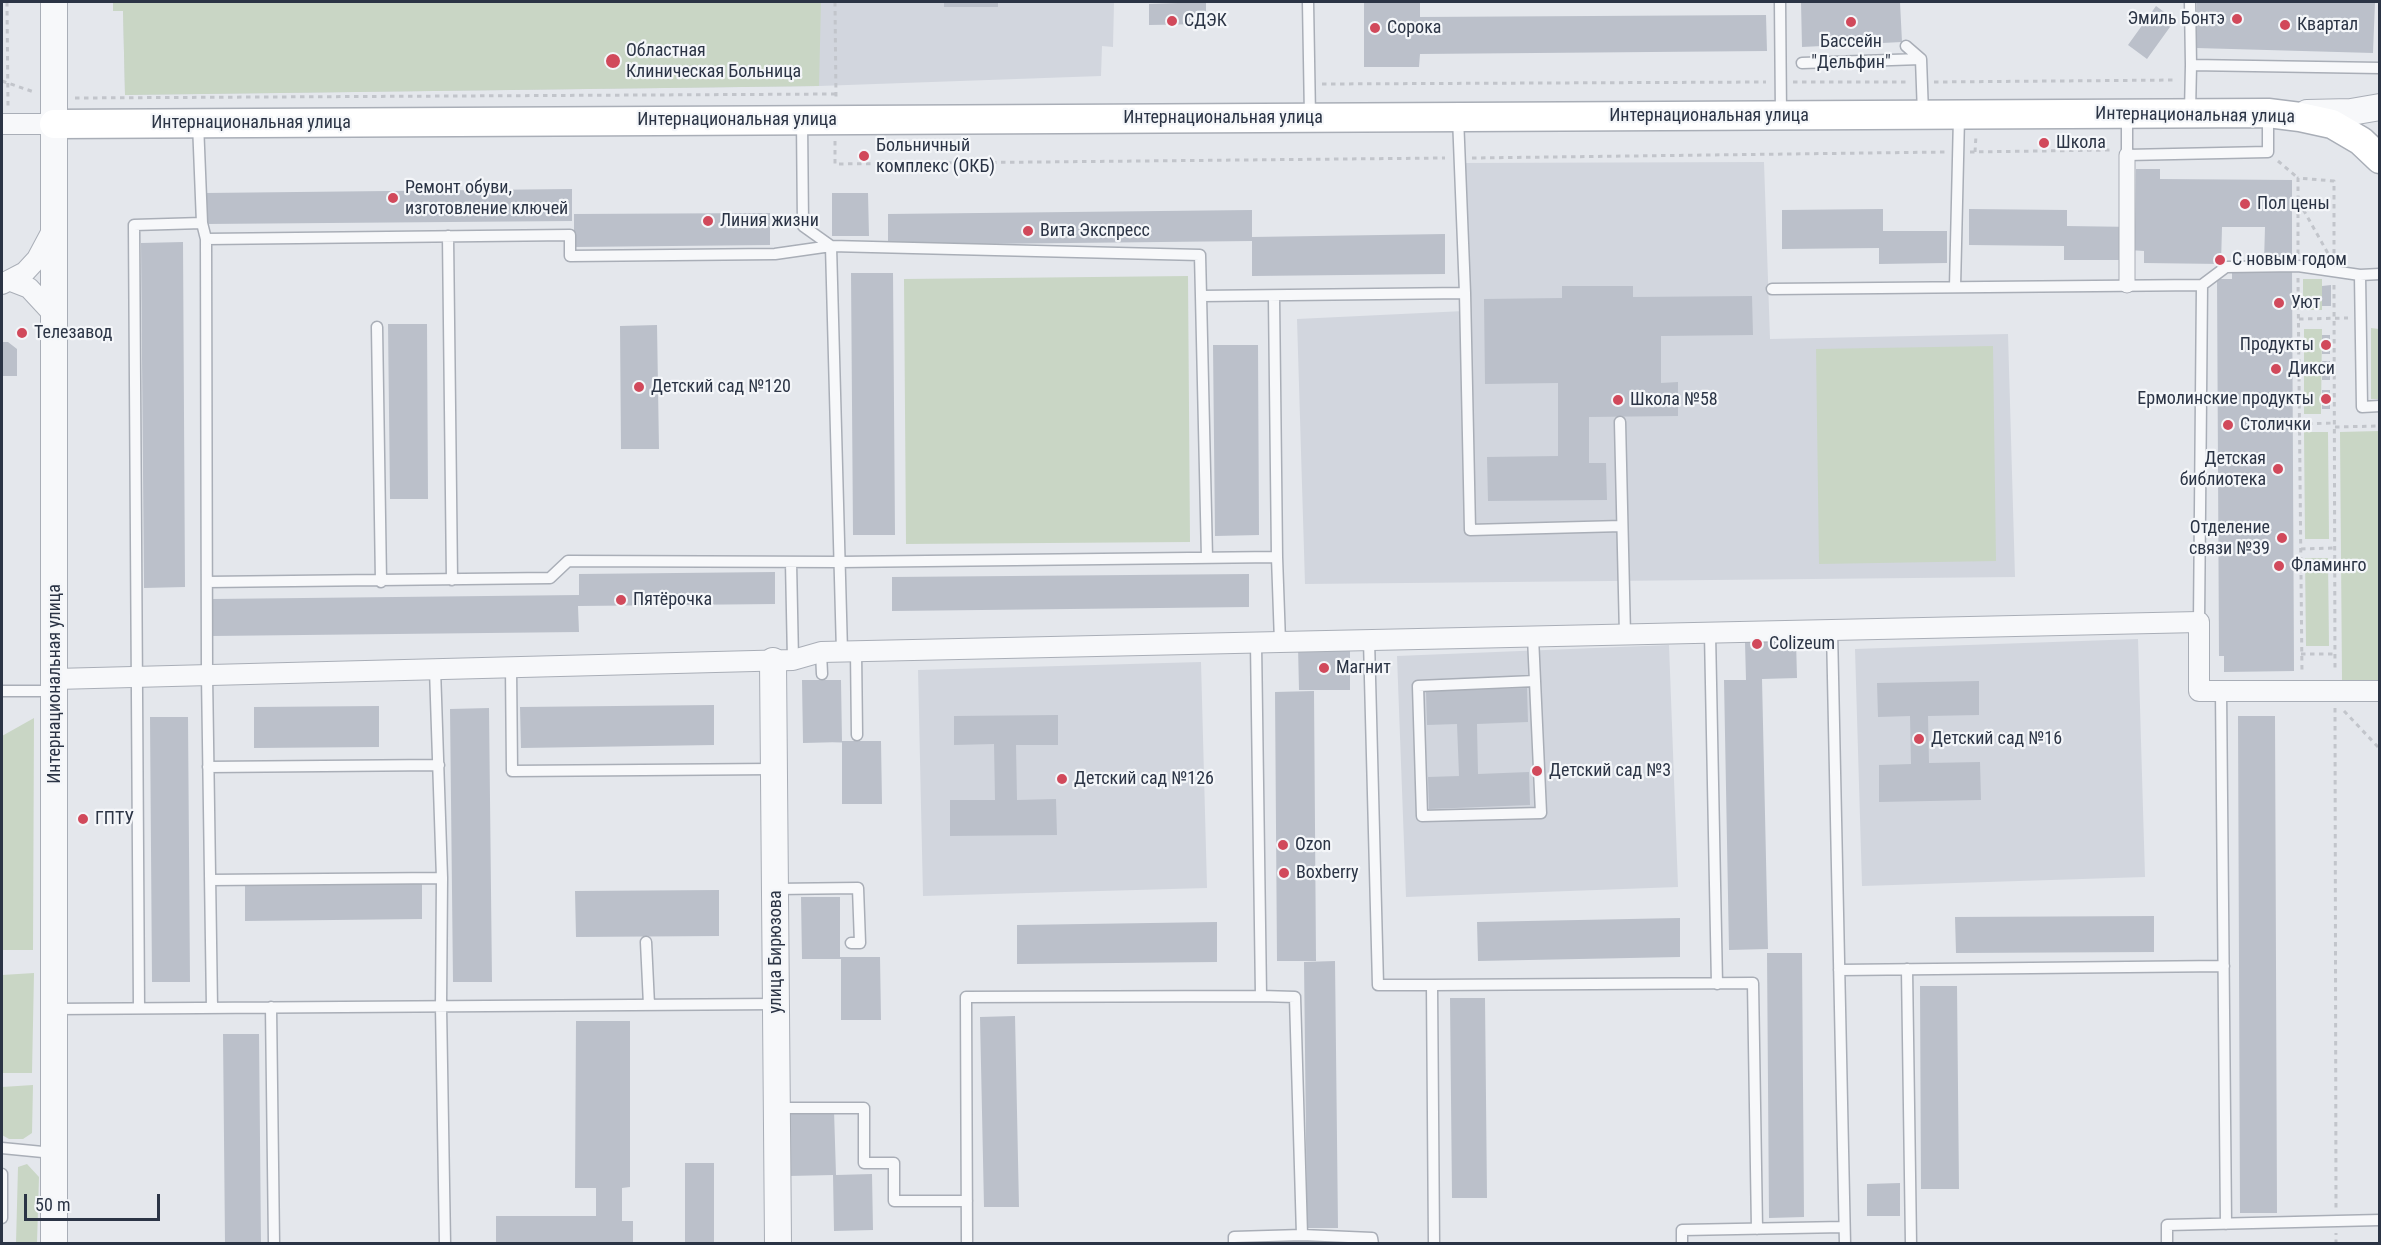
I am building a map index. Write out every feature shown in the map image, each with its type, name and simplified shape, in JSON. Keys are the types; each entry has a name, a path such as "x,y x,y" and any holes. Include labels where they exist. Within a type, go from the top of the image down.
{"main road":[{"name":"Интернациональная улица","path":"54,111 198,123 802,120 836,107 1310,118 2268,113 2332,124 2361,141 2379,159"}],"street":[{"path":"54,2 54,111"},
{"path":"2268,113 2351,112 2379,107"},
{"name":"Интернациональная улица","path":"5,119 54,111 54,1244"},
{"path":"2127,155 2127,285"},
{"path":"6,282 25,272 37,259 54,228"},
{"path":"6,282 29,288 54,315"},
{"path":"55,685 135,677 783,660 822,652 849,651 2199,622 2199,690 2379,691"},
{"name":"улица Бирюзова","path":"778,1244 774,769 783,660"}],"lane":[{"path":"1308,2 1310,118"},
{"path":"1780,2 1781,115"},
{"path":"2190,2 2190,113"},
{"path":"1906,46 1921,59 1923,115"},
{"path":"1802,63 1921,59"},
{"path":"2190,65 2379,68"},
{"path":"2127,114 2127,155 2268,152 2268,113"},
{"path":"1955,287 1959,114"},
{"path":"1458,117 1465,293 1470,530 1622,526"},
{"path":"802,120 803,226 831,246"},
{"path":"198,123 202,223 206,239 207,675 212,1008"},
{"path":"139,1008 135,677 134,225 202,223"},
{"path":"206,239 570,235 570,256 775,254 831,246 1200,255 1207,558"},
{"path":"448,236 452,580"},
{"path":"831,246 840,562 857,735"},
{"path":"1772,289 2202,285 2226,267 2298,266 2360,275 2379,274"},
{"path":"2360,275 2362,406 2379,406"},
{"path":"2199,622 2202,285"},
{"path":"1201,296 1274,297 1465,293"},
{"path":"1274,297 1280,642"},
{"path":"376,327 381,582"},
{"path":"1620,422 1624,635"},
{"path":"207,582 381,582 550,578 568,561 840,562 1277,557"},
{"path":"783,660 790,562"},
{"path":"1832,630 1845,1244"},
{"path":"1710,633 1717,984"},
{"path":"1533,637 1535,681 1541,813 1422,816 1418,686 1535,681"},
{"path":"1369,640 1378,985 1753,983 1757,1229"},
{"path":"1256,643 1261,996"},
{"path":"822,652 822,674"},
{"path":"511,667 512,771 774,769"},
{"path":"435,669 442,879 441,1006 445,1244"},
{"path":"2,691 55,685"},
{"path":"2221,691 2226,1224"},
{"path":"208,767 439,765"},
{"path":"210,880 442,879"},
{"path":"775,889 858,888 860,943"},
{"path":"646,942 649,1005"},
{"path":"1839,969 2223,966"},
{"path":"1907,969 1911,1244"},
{"path":"1432,985 1434,1244"},
{"path":"967,1244 966,997 1295,997 1302,1235"},
{"path":"54,1009 776,1004"},
{"path":"271,1007 274,1244"},
{"path":"777,1108 864,1108 864,1163 894,1163 894,1201 967,1201"},
{"path":"2,1148 54,1153"},
{"path":"2,1174 2,1218"},
{"path":"2167,1244 2167,1225 2379,1220"},
{"path":"1682,1244 1682,1230 1844,1227"},
{"path":"1234,1244 1234,1237 1302,1235 1372,1238 1372,1244"}],"path":[{"path":"5,119 7,2"},
{"path":"2,81 7,81 54,111 836,107 835,2"},
{"path":"1310,84 2190,80"},
{"path":"2268,152 2298,178 2334,181 2334,263 2298,200"},
{"path":"2298,178 2298,266"},
{"path":"2334,271 2335,691"},
{"path":"2298,291 2302,666"},
{"path":"2299,319 2334,319"},
{"path":"2299,424 2379,426"},
{"path":"2301,549 2335,548"},
{"path":"2301,654 2335,654"},
{"path":"2336,1244 2336,701 2379,749"}],"shaded area":[{"name":"Областная Клиническая Больница","path":"113,2 1114,2 1113,47 1102,46 1101,76 819,86 125,95 123,11 113,11"},
{"path":"1764,162 1770,339 2008,334 2015,577 1305,584 1297,319 1464,311 1464,163"},
{"path":"2138,639 2145,877 1862,886 1855,649"},
{"name":"Детский сад №3","path":"1669,645 1678,887 1406,897 1397,656"},
{"name":"Детский сад №126","path":"1201,662 1207,888 923,896 918,670"}],"green space":[{"name":"Областная Клиническая Больница","path":"113,2 821,2 819,86 125,95 123,11 113,11"},
{"path":"1188,276 1190,542 906,544 904,279"},
{"path":"2303,279 2322,279 2322,310 2303,310"},
{"path":"2371,328 2379,329 2379,399 2371,399"},
{"path":"2304,329 2322,329 2321,414 2304,414"},
{"path":"1993,346 1996,561 1819,564 1816,349"},
{"path":"2379,431 2379,680 2342,680 2340,432"},
{"path":"2304,432 2328,432 2329,539 2305,539"},
{"path":"2305,558 2328,558 2329,646 2306,646"},
{"path":"34,718 33,950 2,950 2,736"},
{"path":"34,973 32,1073 2,1073 2,975"},
{"path":"33,1085 32,1133 23,1139 9,1139 2,1135 2,1087"},
{"path":"27,1164 39,1177 37,1243 16,1243 18,1167"}],"building":[{"path":"944,2 998,2 998,7 944,7"},
{"path":"1206,2 1206,24 1149,25 1149,4"},
{"path":"1364,2 1420,2 1420,17 1766,15 1767,51 1420,54 1419,67 1364,67"},
{"name":"Бассейн \"Дельфин\"","path":"1801,2 1900,2 1902,42 1802,47"},
{"name":"Квартал","path":"2197,2 2375,2 2373,53 2196,48"},
{"path":"2156,6 2175,20 2147,59 2128,45"},
{"path":"2136,169 2160,169 2160,179 2292,180 2292,262 2264,262 2265,227 2222,227 2221,264 2144,263 2144,251 2129,250 2129,260 2064,260 2064,246 1969,245 1969,209 2067,210 2067,226 2135,227"},
{"path":"572,189 572,221 206,224 205,193"},
{"path":"832,193 868,193 869,236 832,236"},
{"path":"1883,209 1883,231 1947,231 1947,263 1879,264 1879,248 1782,249 1782,210"},
{"path":"1252,210 1252,237 1445,234 1445,274 1252,276 1252,241 888,245 888,214"},
{"path":"770,213 770,245 574,247 574,214"},
{"path":"183,242 185,587 144,588 141,243"},
{"path":"2292,269 2294,671 2224,672 2224,656 2219,656 2217,279 2232,279 2232,270"},
{"path":"851,273 893,273 895,535 853,535"},
{"path":"2331,285 2331,306 2322,306 2322,286"},
{"name":"Школа №58","path":"1562,286 1633,286 1633,297 1752,296 1753,335 1661,336 1661,383 1678,382 1678,416 1589,417 1589,463 1606,463 1607,500 1488,501 1487,457 1558,456 1558,383 1485,384 1484,299 1562,298"},
{"path":"388,324 427,324 428,499 390,499"},
{"name":"Детский сад №120","path":"657,325 659,449 621,449 620,326"},
{"name":"Продукты","path":"2322,335 2330,335 2330,354 2322,354"},
{"path":"2,342 8,342 17,349 17,376 2,376"},
{"path":"1213,345 1258,345 1259,535 1215,536"},
{"path":"2322,361 2330,361 2330,380 2322,380"},
{"name":"Ермолинские продукты","path":"2322,390 2330,390 2330,409 2322,409"},
{"path":"775,572 775,604 578,606 579,632 212,636 212,599 579,595 579,574"},
{"path":"1249,574 1249,607 892,611 892,577"},
{"path":"1796,640 1797,678 1762,679 1768,949 1729,950 1724,680 1746,680 1745,642"},
{"name":"Магнит","path":"1298,646 1350,646 1350,690 1299,690"},
{"path":"802,680 841,680 842,742 803,743"},
{"name":"Детский сад №16","path":"1979,681 1979,715 1928,716 1929,763 1980,762 1981,800 1879,802 1879,765 1911,764 1910,716 1878,717 1877,683"},
{"name":"Детский сад №3","path":"1527,688 1528,722 1477,724 1478,774 1529,772 1530,805 1429,809 1428,777 1459,776 1457,724 1427,725 1426,691"},
{"path":"1314,691 1316,961 1277,961 1275,692"},
{"path":"714,705 714,745 521,748 520,707"},
{"path":"379,706 379,747 254,748 254,707"},
{"path":"489,708 492,982 453,982 450,709"},
{"name":"Детский сад №126","path":"1058,715 1058,745 1016,745 1017,800 1056,799 1057,835 950,836 950,800 995,800 994,744 954,745 954,716"},
{"path":"2238,716 2275,716 2277,1213 2240,1213"},
{"path":"150,717 188,717 190,982 152,982"},
{"path":"842,741 881,741 882,804 842,804"},
{"path":"422,883 422,919 245,921 245,885"},
{"path":"719,890 719,936 576,937 575,891"},
{"path":"801,897 840,897 840,957 880,957 881,1020 841,1020 841,959 802,959"},
{"path":"2154,916 2154,952 1956,953 1955,917"},
{"path":"1680,918 1680,957 1478,961 1477,922"},
{"path":"1217,922 1217,962 1017,964 1017,925"},
{"path":"1767,953 1802,953 1804,1217 1769,1218"},
{"path":"1335,961 1338,1228 1307,1228 1304,962"},
{"path":"1920,986 1957,986 1959,1189 1921,1189"},
{"path":"1450,998 1485,998 1487,1198 1452,1198"},
{"path":"1015,1016 1019,1207 984,1207 980,1017"},
{"path":"576,1021 630,1021 630,1187 622,1188 622,1221 633,1221 633,1244 496,1244 496,1216 596,1216 596,1188 575,1188"},
{"path":"223,1034 259,1034 261,1244 225,1244"},
{"path":"834,1110 836,1175 872,1174 873,1230 834,1231 833,1175 789,1176 787,1112"},
{"path":"685,1163 714,1163 714,1244 685,1244"},
{"path":"1900,1183 1900,1216 1867,1216 1867,1184"},
{"path":"1315,1239 1316,1244 1246,1244 1246,1242"}],"place":[{"name":"Эмиль Бонтэ","path":"2237,19"},
{"name":"СДЭК","path":"1172,21"},
{"name":"Бассейн \"Дельфин\"","path":"1851,22"},
{"name":"Квартал","path":"2285,25"},
{"name":"Сорока","path":"1375,28"},
{"name":"Областная Клиническая Больница","path":"613,61"},
{"name":"Школа","path":"2044,143"},
{"name":"Больничный комплекс (ОКБ)","path":"864,156"},
{"name":"Ремонт обуви, изготовление ключей","path":"393,198"},
{"name":"Пол цены","path":"2245,204"},
{"name":"Линия жизни","path":"708,221"},
{"name":"Вита Экспресс","path":"1028,231"},
{"name":"С новым годом","path":"2220,260"},
{"name":"Уют","path":"2279,303"},
{"name":"Телезавод","path":"22,333"},
{"name":"Продукты","path":"2326,345"},
{"name":"Дикси","path":"2276,369"},
{"name":"Детский сад №120","path":"639,387"},
{"name":"Ермолинские продукты","path":"2326,399"},
{"name":"Школа №58","path":"1618,400"},
{"name":"Столички","path":"2228,425"},
{"name":"Детская библиотека","path":"2278,469"},
{"name":"Отделение связи №39","path":"2282,538"},
{"name":"Фламинго","path":"2279,566"},
{"name":"Пятёрочка","path":"621,600"},
{"name":"Colizeum","path":"1757,644"},
{"name":"Магнит","path":"1324,668"},
{"name":"Детский сад №16","path":"1919,739"},
{"name":"Детский сад №3","path":"1537,771"},
{"name":"Детский сад №126","path":"1062,779"},
{"name":"ГПТУ","path":"83,819"},
{"name":"Ozon","path":"1283,845"},
{"name":"Boxberry","path":"1284,873"}]}
